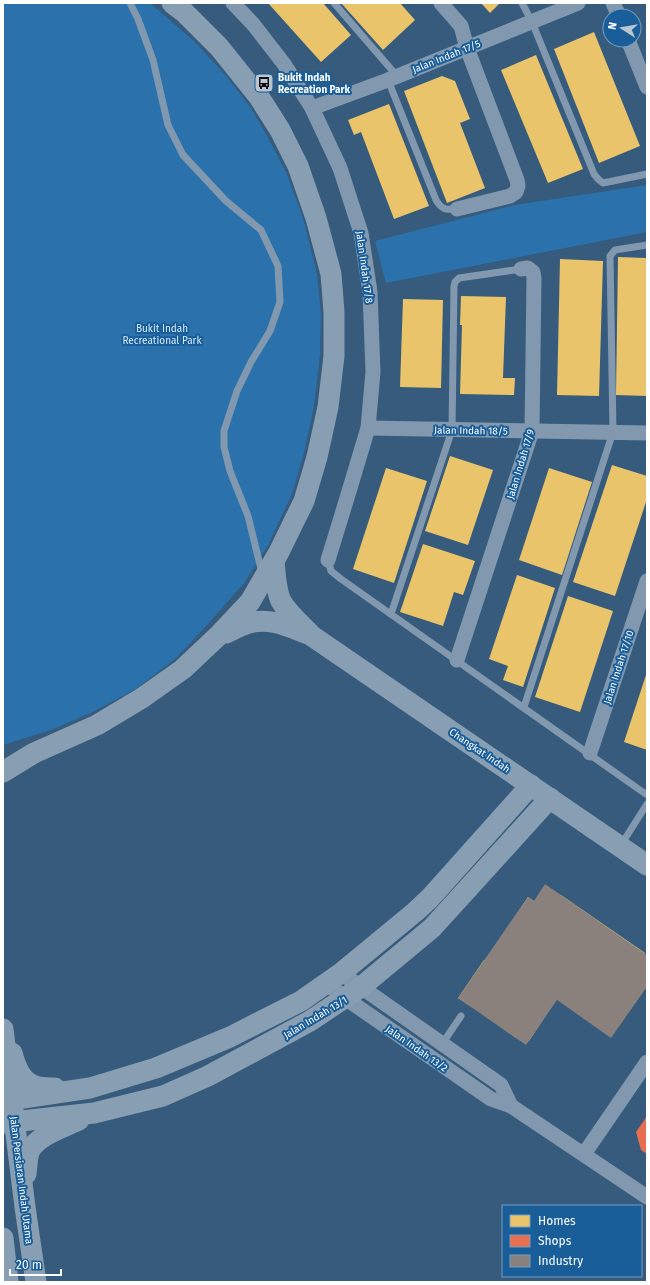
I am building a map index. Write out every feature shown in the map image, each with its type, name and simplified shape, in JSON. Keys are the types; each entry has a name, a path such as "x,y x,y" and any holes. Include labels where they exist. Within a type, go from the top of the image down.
{"street":[{"name":"Jalan Indah 17/8","path":"232,3 253,24 284,64 312,108 340,168 361,234 370,292 373,372 368,428 328,560"},
{"path":"441,3 461,26 467,48 518,186 516,192 510,196 457,209"},
{"name":"Jalan Indah 17/5","path":"312,108 393,78 578,3"},
{"path":"3,772 34,753 97,726 142,698 183,668 218,636 250,602 274,561 304,501 317,457 328,407 334,356 334,312 331,274 316,218 301,174 280,130 259,97 219,47 178,6"},
{"path":"631,48 647,87"},
{"name":"Jalan Indah 17/9","path":"457,660 532,431 534,278 533,272 528,268 521,269"},
{"name":"Jalan Indah 18/5","path":"368,428 647,433"},
{"name":"Changkat Indah","path":"274,561 277,585 281,600 312,636"},
{"name":"Jalan Indah 17/10","path":"590,753 647,581"},
{"name":"Changkat Indah","path":"218,636 250,623 267,621 281,624 312,636 647,865"},
{"path":"3,760 34,753"},
{"path":"7,1101 90,1088 156,1068 224,1040 301,1001 334,978 416,912 531,785"},
{"name":"Jalan Indah 13/1","path":"9,1122 94,1113 163,1096 208,1076 310,1021 353,993 432,928 550,798"},
{"name":"Jalan Indah 13/2","path":"334,978 492,1099 511,1106 647,1197"},
{"name":"Jalan Indah 13/2","path":"353,993 442,1044 501,1085 511,1106"},
{"path":"3,1024 18,1072 29,1084 38,1088 90,1088"},
{"name":"Jalan Persiaran Indah Utama","path":"3,1029 9,1122 25,1207 36,1282"},
{"path":"584,1154 645,1067"},
{"path":"25,1207 27,1161 34,1144 40,1139 94,1113"},
{"path":"3,1238 8,1282"}],"lane":[{"path":"130,3 138,19 153,60 168,125 183,155 226,201 261,230 278,266 280,302 270,331 251,362 237,391 224,431 224,447 230,470 248,516 263,579"},
{"path":"334,3 393,78 436,200 440,206 447,210 457,209"},
{"path":"522,3 532,22 594,174 603,183 647,174"},
{"path":"524,707 613,432 610,256 616,250 647,245"},
{"path":"391,614 452,430 454,294 456,282 458,278 521,269"},
{"path":"328,560 331,571 590,753 647,795"},
{"path":"620,846 647,804"},
{"path":"442,1044 461,1016"}],"green space":[{"name":"Bukit Indah Recreational Park","path":"3,3 150,3 194,41 227,77 251,108 286,172 303,218 317,274 321,314 320,355 314,406 304,453 292,494 268,545 245,582 175,659 137,688 93,712 51,730 3,745"},
{"path":"647,185 647,232 386,283 375,241 515,205"}],"building: Homes":[{"path":"268,3 323,3 351,35 321,62"},
{"path":"341,3 400,3 415,20 383,50"},
{"path":"481,3 500,3 490,13"},
{"path":"594,32 640,146 599,163 554,49"},
{"path":"536,55 583,169 548,183 501,70"},
{"path":"442,76 455,81 470,119 460,123 485,188 447,203 404,91"},
{"path":"389,104 429,206 394,219 361,132 354,135 348,120"},
{"path":"618,257 647,258 647,396 616,395"},
{"path":"560,259 603,261 599,396 557,395"},
{"path":"461,296 506,297 503,378 515,378 514,395 460,394 462,325 460,325"},
{"path":"403,299 443,300 441,388 400,387"},
{"path":"450,456 493,470 468,545 425,531"},
{"path":"612,465 647,476 647,499 615,596 573,582"},
{"path":"386,468 427,481 394,583 353,569"},
{"path":"549,468 592,482 562,575 519,560"},
{"path":"423,544 475,561 463,595 454,592 443,626 400,612"},
{"path":"517,575 555,588 523,687 503,680 508,666 489,659"},
{"path":"568,596 613,611 580,712 535,697"},
{"path":"647,672 647,750 624,742"},
{"path":"561,895 645,953 633,969 637,973 640,969 647,973 647,986 619,1026 607,1018 609,1014 603,1009 608,1001 604,998 610,990 603,985 613,971 579,947 569,962 562,957 558,963 540,951 531,963 544,973 546,970 558,979 550,991 548,990 547,993 550,995 545,1002 531,992 525,1001 509,990 508,993 544,1018 529,1041 518,1034 516,1038 505,1030 510,1022 495,1012 501,1004 490,997 485,1004 478,1000 473,1008 458,998 484,960 487,962 496,948 494,947 528,897 543,907 539,912 545,916 540,923 545,927 553,914 547,910 555,899 557,901"}],"building: Shops":[{"path":"647,1116 647,1154 641,1150 636,1132"}],"building: Industry":[{"path":"545,884 647,955 647,986 611,1038 557,1000 526,1045 458,998 528,897 534,901"}],"place":[{"name":"Bukit Indah Recreation Park","path":"264,83"}]}
